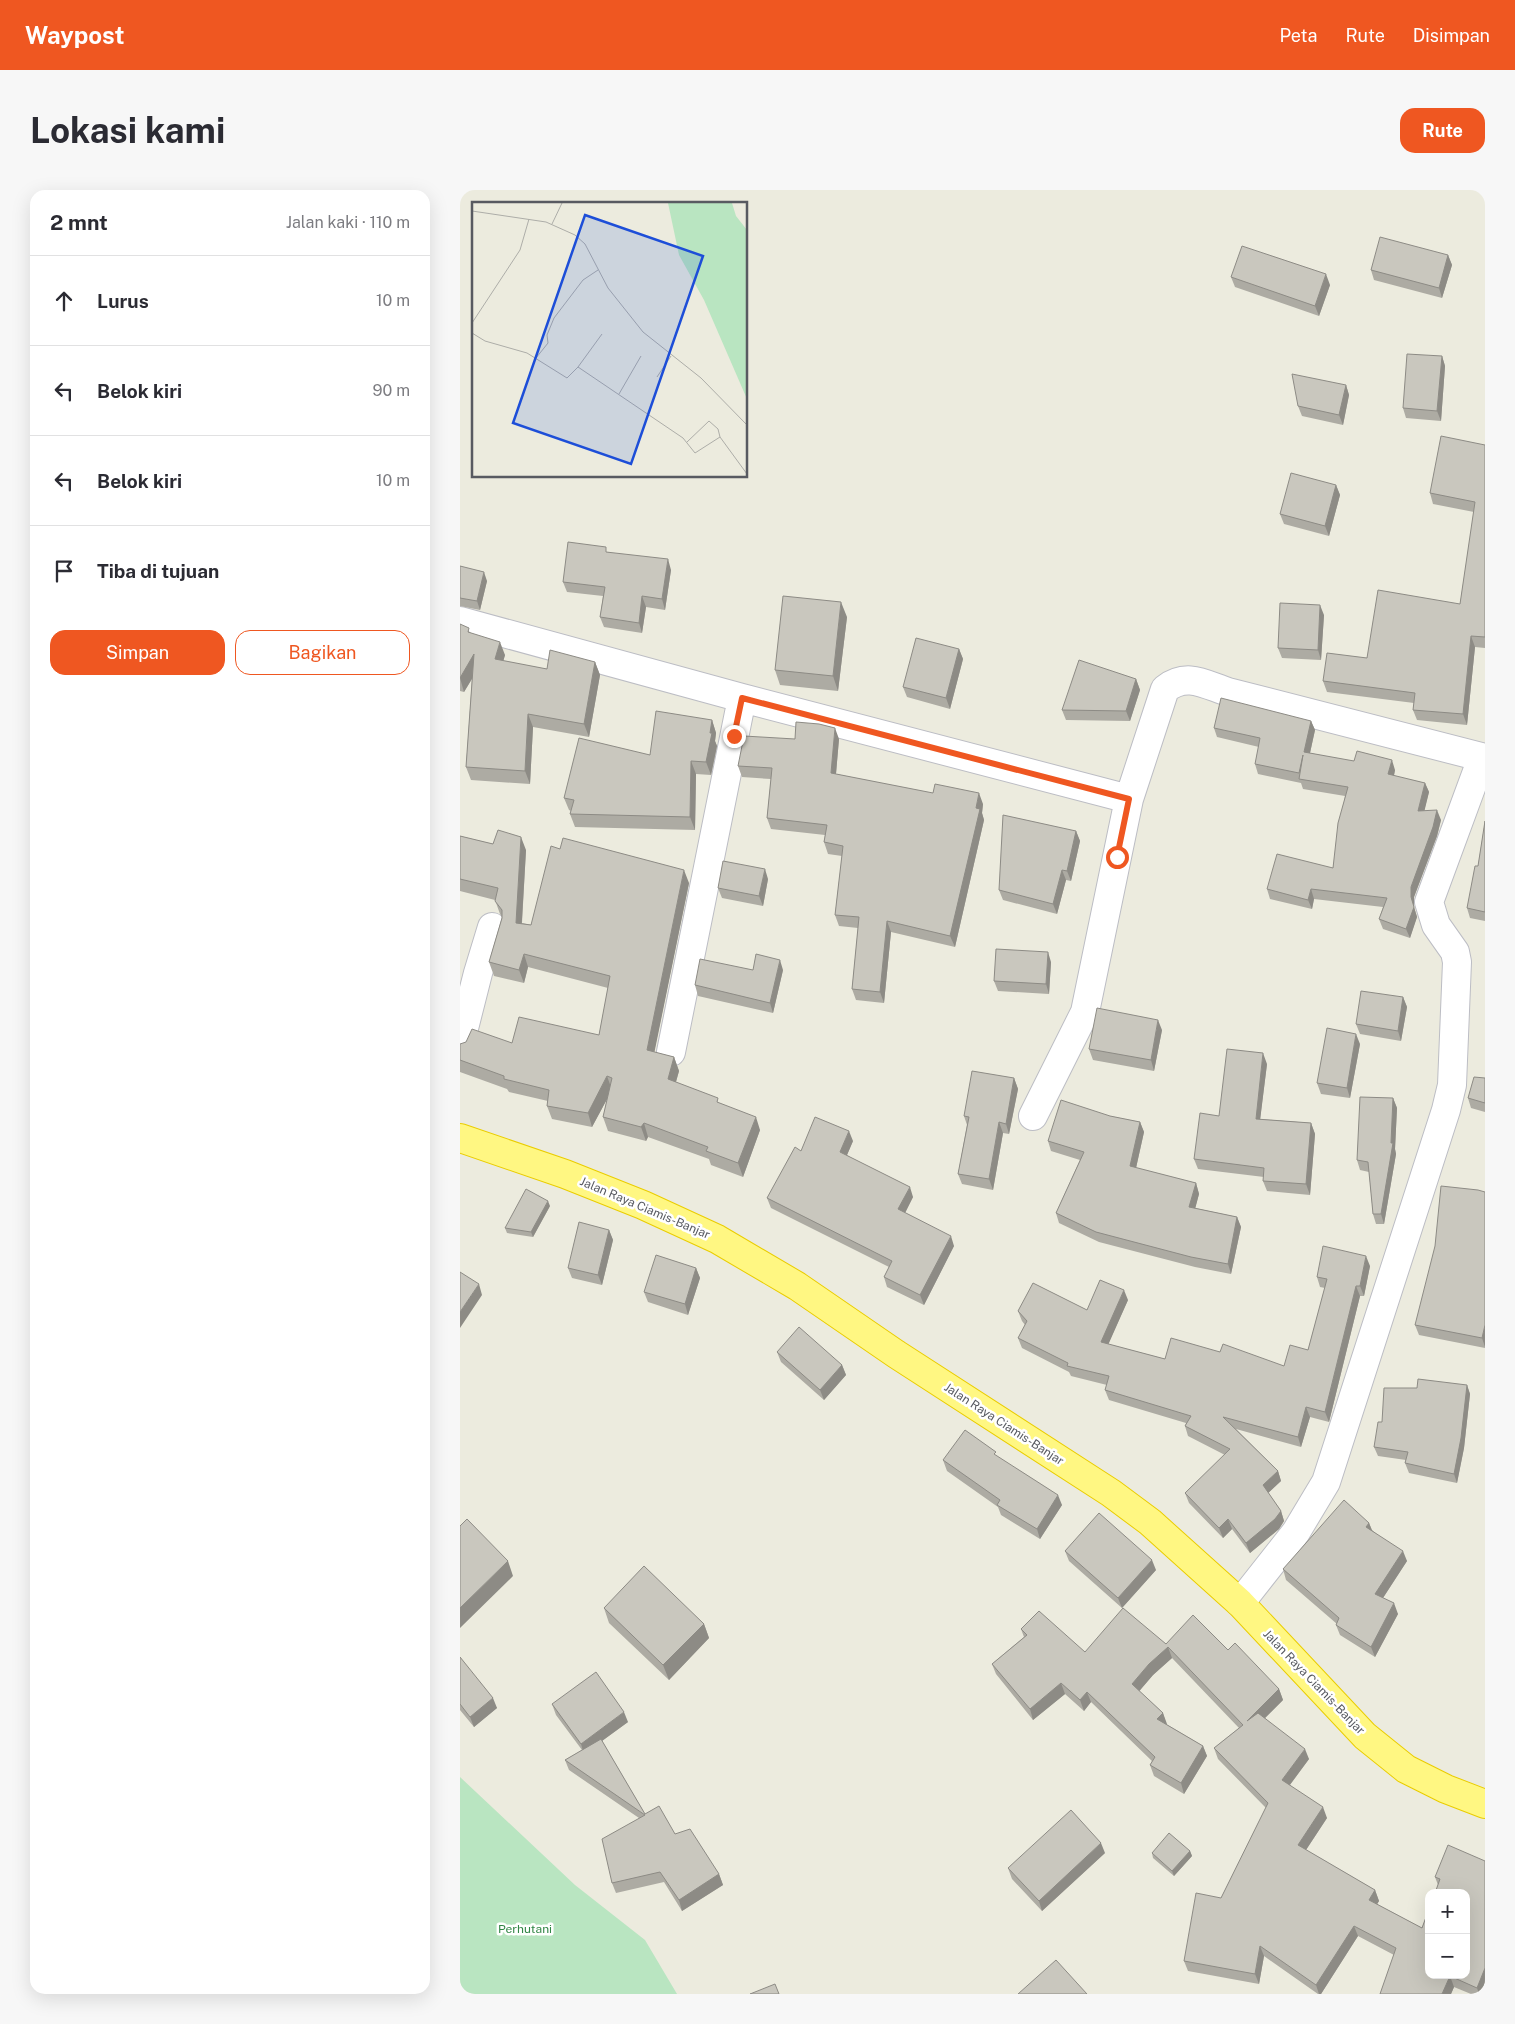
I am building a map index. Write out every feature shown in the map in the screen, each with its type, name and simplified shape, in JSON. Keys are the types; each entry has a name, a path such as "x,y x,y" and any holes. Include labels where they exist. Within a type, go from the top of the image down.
{"highway":[{"name":"Jalan Raya Ciamis-Banjar","path":"460,1138 565,1174 643,1205 717,1239 797,1286 896,1354 1111,1493 1150,1522 1240,1604 1365,1736 1406,1769 1446,1789 1485,1804"}],"street":[{"path":"460,620 742,698 1129,799"},
{"path":"1033,1116 1085,1012 1129,799 1165,690 1174,682 1189,679 1228,692 1484,758 1429,902 1436,925 1455,952 1457,962 1452,1085 1446,1110 1326,1482 1296,1532 1240,1604"},
{"path":"671,1052 742,698"},
{"path":"460,1044 492,927"}],"green space":[{"name":"Perhutani","path":"460,1777 575,1885 645,1940 677,1994 460,1994"}],"building":[{"path":"1380,237 1448,255 1439,288 1371,270"},
{"path":"1242,246 1326,274 1315,306 1231,277"},
{"path":"1407,354 1442,356 1437,411 1403,408"},
{"path":"1292,374 1346,385 1339,415 1298,406"},
{"path":"1441,436 1485,445 1485,637 1471,636 1463,714 1413,710 1415,693 1323,681 1327,653 1367,658 1378,590 1460,604 1475,502 1430,493"},
{"path":"1291,473 1336,485 1325,526 1280,514"},
{"path":"568,542 606,547 606,552 668,559 662,599 642,596 639,623 600,617 605,587 563,582"},
{"path":"460,566 484,572 477,601 460,598"},
{"path":"783,596 841,602 833,676 775,670"},
{"path":"1280,603 1320,605 1318,650 1278,648"},
{"path":"460,624 469,628 468,632 500,642 495,659 547,669 550,650 595,662 584,724 528,714 525,771 466,767 474,654 460,678"},
{"path":"916,638 959,649 946,698 903,687"},
{"path":"1079,660 1136,679 1126,711 1062,710"},
{"path":"1221,698 1311,721 1304,752 1354,761 1357,751 1392,760 1388,774 1425,783 1418,811 1437,810 1433,827 1411,887 1414,907 1406,929 1379,919 1387,898 1311,889 1308,900 1267,889 1277,854 1333,868 1338,823 1348,787 1299,779 1303,755 1299,773 1255,764 1260,738 1214,728"},
{"path":"656,711 712,720 710,733 712,733 706,762 691,761 690,817 570,814 574,800 564,798 579,738 650,755"},
{"path":"796,722 819,724 835,728 831,773 933,793 935,784 979,793 976,808 980,809 950,936 887,921 880,992 852,989 859,917 835,915 843,846 824,842 827,825 767,818 772,768 738,766 744,736 795,739"},
{"path":"1003,815 1076,831 1067,871 1062,870 1053,904 999,890"},
{"path":"1485,821 1485,912 1467,908 1475,866 1478,866"},
{"path":"498,830 521,837 516,923 531,925 551,846 560,849 563,838 684,870 647,1050 674,1057 668,1079 718,1098 717,1102 756,1117 738,1163 706,1151 708,1147 644,1123 641,1127 603,1117 612,1078 607,1076 588,1113 547,1106 549,1090 504,1079 504,1076 460,1060 460,1044 466,1042 472,1029 512,1043 519,1017 599,1035 610,976 524,954 519,970 489,962 502,918 502,910 495,901 498,888 460,879 460,836 493,844"},
{"path":"723,861 765,869 759,896 718,888"},
{"path":"996,949 1048,952 1046,984 994,981"},
{"path":"756,954 780,960 770,1003 695,985 700,959 753,970"},
{"path":"1361,991 1403,997 1398,1031 1356,1024"},
{"path":"1097,1008 1158,1020 1151,1060 1089,1049"},
{"path":"1327,1028 1356,1034 1347,1088 1317,1083"},
{"path":"1227,1049 1263,1053 1256,1119 1311,1123 1306,1184 1263,1181 1264,1168 1194,1159 1200,1113 1219,1116"},
{"path":"972,1071 1014,1078 1006,1124 999,1122 989,1179 958,1174 969,1117 964,1116"},
{"path":"1474,1077 1485,1078 1485,1103 1468,1098"},
{"path":"1360,1097 1393,1098 1391,1143 1393,1143 1381,1214 1373,1214 1368,1162 1357,1160"},
{"path":"1061,1100 1110,1116 1140,1122 1130,1166 1196,1183 1189,1207 1237,1217 1228,1264 1191,1257 1096,1232 1056,1213 1084,1152 1048,1141"},
{"path":"815,1117 849,1131 840,1152 910,1187 898,1209 951,1236 920,1295 884,1277 892,1261 767,1198 795,1147 801,1151"},
{"path":"1441,1186 1485,1192 1485,1325 1482,1338 1415,1325 1435,1246"},
{"path":"526,1189 548,1201 531,1232 505,1228"},
{"path":"579,1222 609,1230 598,1275 568,1268"},
{"path":"1323,1246 1366,1256 1360,1286 1356,1286 1325,1412 1306,1407 1298,1437 1223,1417 1278,1471 1263,1485 1281,1511 1275,1519 1246,1543 1228,1519 1219,1528 1185,1493 1230,1449 1185,1426 1191,1416 1105,1390 1109,1376 1067,1366 1068,1363 1018,1338 1027,1321 1018,1311 1033,1283 1087,1310 1100,1280 1124,1290 1101,1342 1165,1359 1171,1338 1220,1352 1223,1344 1284,1366 1290,1345 1308,1350 1327,1279 1317,1277"},
{"path":"656,1255 696,1268 685,1304 644,1292"},
{"path":"460,1272 479,1284 460,1312"},
{"path":"799,1327 842,1365 820,1390 777,1352"},
{"path":"1418,1379 1467,1385 1461,1438 1454,1474 1405,1463 1408,1452 1374,1447 1378,1422 1382,1422 1384,1388 1417,1388"},
{"path":"965,1430 996,1452 994,1454 1058,1495 1037,1529 997,1505 1000,1500 943,1460"},
{"path":"1344,1500 1369,1523 1366,1527 1403,1551 1375,1594 1394,1603 1371,1647 1336,1625 1339,1618 1283,1569"},
{"path":"1099,1513 1152,1560 1118,1598 1065,1551"},
{"path":"467,1519 508,1561 460,1608 460,1526"},
{"path":"644,1566 704,1624 663,1665 604,1608"},
{"path":"1123,1608 1166,1644 1193,1615 1228,1650 1235,1643 1279,1689 1247,1721 1258,1713 1305,1749 1282,1780 1323,1807 1298,1845 1375,1890 1369,1900 1422,1928 1425,1920 1425,1979 1449,1979 1442,1994 1380,1994 1396,1948 1354,1926 1316,1985 1260,1946 1255,1974 1184,1961 1196,1893 1221,1898 1268,1803 1214,1748 1243,1725 1168,1647 1149,1664 1132,1684 1163,1713 1157,1719 1203,1746 1181,1783 1150,1765 1155,1757 1087,1692 1080,1700 1061,1683 1030,1709 992,1664 1027,1635 1021,1629 1039,1611 1085,1652"},
{"path":"460,1657 493,1698 470,1717 460,1704"},
{"path":"596,1672 624,1712 581,1744 552,1704"},
{"path":"601,1739 645,1814 659,1806 675,1834 690,1829 719,1874 679,1900 660,1872 612,1883 602,1839 645,1815 565,1760"},
{"path":"1071,1810 1101,1843 1039,1901 1008,1868"},
{"path":"1169,1833 1190,1851 1172,1871 1152,1853"},
{"path":"1448,1845 1485,1861 1485,1968 1477,1988 1457,1979 1470,1979 1470,1889 1436,1889 1440,1879 1435,1877"},
{"path":"1056,1960 1087,1994 1018,1994"},
{"path":"775,1984 779,1994 750,1994"}],"route":[{"path":"734,736 742,698 1129,799 1117,857"}]}
